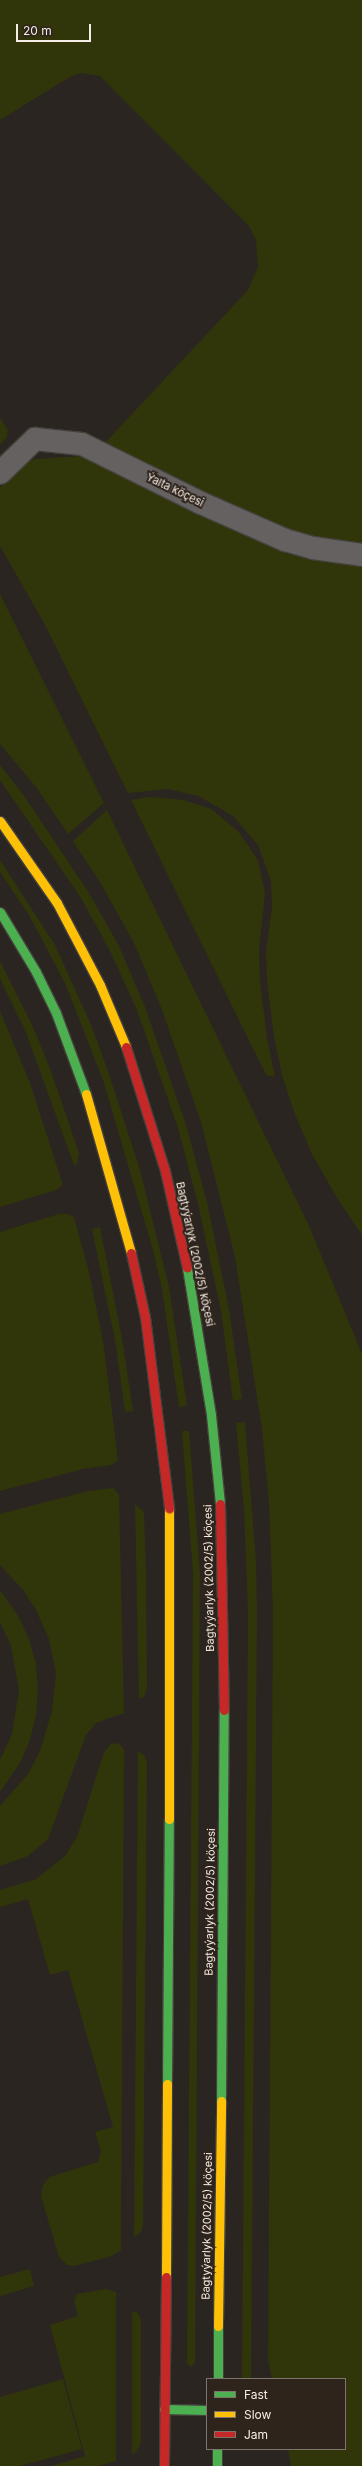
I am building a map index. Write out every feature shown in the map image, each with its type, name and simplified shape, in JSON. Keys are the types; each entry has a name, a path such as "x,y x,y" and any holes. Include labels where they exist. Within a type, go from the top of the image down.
{"street":[{"name":"Ýalta köçesi","path":"0,472 35,439 82,444 201,503 285,540 313,548 362,555"},
{"name":"Bagtyýarlyk (2002/5) köçesi","path":"0,821 25,854 68,922 100,985 124,1040 166,1171 182,1238 211,1415 220,1509 224,1738 218,2378"},
{"path":"0,912 36,972 56,1013 94,1119 134,1266 145,1317 165,1468 169,1510 170,1727 164,2466"},
{"path":"164,2409 206,2410"},
{"path":"217,2450 217,2466"}],"green space":[{"path":"0,0 362,0 362,547 310,538 247,516 103,445 248,290 258,267 256,240 249,226 100,76 80,73 68,78 0,120"},
{"path":"0,418 8,430 7,437 0,445"},
{"path":"82,456 208,519 288,554 362,566 362,1235 337,1198 312,1154 294,1112 282,1075 274,1037 267,981 266,951 272,907 271,881 258,845 233,816 199,796 168,789 128,793 44,623 0,546 0,487 23,464 35,459"},
{"path":"0,594 104,803 68,834 36,787 0,744"},
{"path":"0,765 25,797 89,893 119,946 145,1007 186,1125 207,1202 229,1309 242,1399 233,1401 221,1311 198,1204 178,1128 137,1010 110,951 81,898 0,780"},
{"path":"150,797 184,800 211,809 238,831 258,860 265,894 259,950 260,982 267,1038 275,1077 266,1075 131,800"},
{"path":"107,810 310,1228 362,1354 362,2466 291,2466 288,2450 346,2450 346,2378 272,2378 268,2359 273,1612 269,1502 262,1429 235,1257 201,1122 161,1007 134,943 101,884 73,841"},
{"path":"0,860 55,945 92,1027 110,1077 140,1170 169,1287 187,1406 179,1407 162,1289 153,1250 103,1080 65,983 29,915 0,872"},
{"path":"0,961 33,1027 51,1071 79,1153 77,1164 74,1165 25,1030 0,979"},
{"path":"0,1011 30,1083 62,1186 56,1190 0,1207"},
{"path":"59,1214 67,1214 74,1217 89,1272 103,1341 118,1460 111,1465 83,1469 0,1491 0,1232"},
{"path":"100,1227 122,1338 133,1411 125,1412 115,1340 92,1229"},
{"path":"245,1422 256,1562 257,1612 251,2378 242,2378 248,1613 244,1509 236,1423"},
{"path":"182,1431 189,1431 200,1572 195,2363 191,2367 187,2363 193,1573"},
{"path":"113,1488 119,1494 124,1713 96,1723 86,1735 48,1839 28,1856 0,1866 0,1806 28,1774 40,1751 52,1711 56,1673 49,1639 36,1610 24,1591 0,1565 0,1514 88,1491"},
{"path":"135,1504 144,1512 146,1573 147,1688 144,1697 139,1699"},
{"path":"0,1590 18,1616 29,1639 36,1664 38,1689 36,1715 30,1740 20,1763 0,1792 0,1760 12,1734 19,1690 11,1646 0,1622"},
{"path":"118,1743 124,1749 121,2250 112,2256 74,2266 67,2265 59,2257 41,2196 43,2185 49,2177 98,2162 101,2151 95,2132 113,2127 68,1970 50,1975 28,1899 0,1907 0,1890 36,1879 65,1856 77,1837 104,1752 111,1744"},
{"path":"138,1751 144,1755 147,1762 143,2224 141,2232 134,2237"},
{"path":"30,2269 34,2286 0,2296 0,2277"},
{"path":"107,2289 116,2292 116,2461 98,2466 51,2466 85,2456 50,2325 78,2316 74,2301 77,2294"},
{"path":"132,2311 138,2313 141,2320 141,2443 136,2452 132,2454"},
{"path":"63,2379 82,2449 20,2466 0,2466 0,2397"}],"traffic: fast":[{"path":"0,912 36,972 56,1013 86,1094"},
{"path":"187,1268 211,1415 220,1504"},
{"path":"221,2101 224,1710"},
{"path":"167,2084 169,1819"},
{"path":"218,2326 218,2378"},
{"path":"164,2409 206,2410"},
{"path":"217,2450 217,2466"}],"traffic: slow":[{"path":"0,821 57,903 100,985 126,1047"},
{"path":"86,1094 131,1253"},
{"path":"169,1508 169,1819"},
{"path":"166,2277 167,2084"},
{"path":"218,2326 221,2101"}],"traffic: jam":[{"path":"126,1047 165,1171 187,1268"},
{"path":"131,1253 145,1317 169,1508"},
{"path":"220,1504 224,1710"},
{"path":"164,2466 166,2277"}]}
